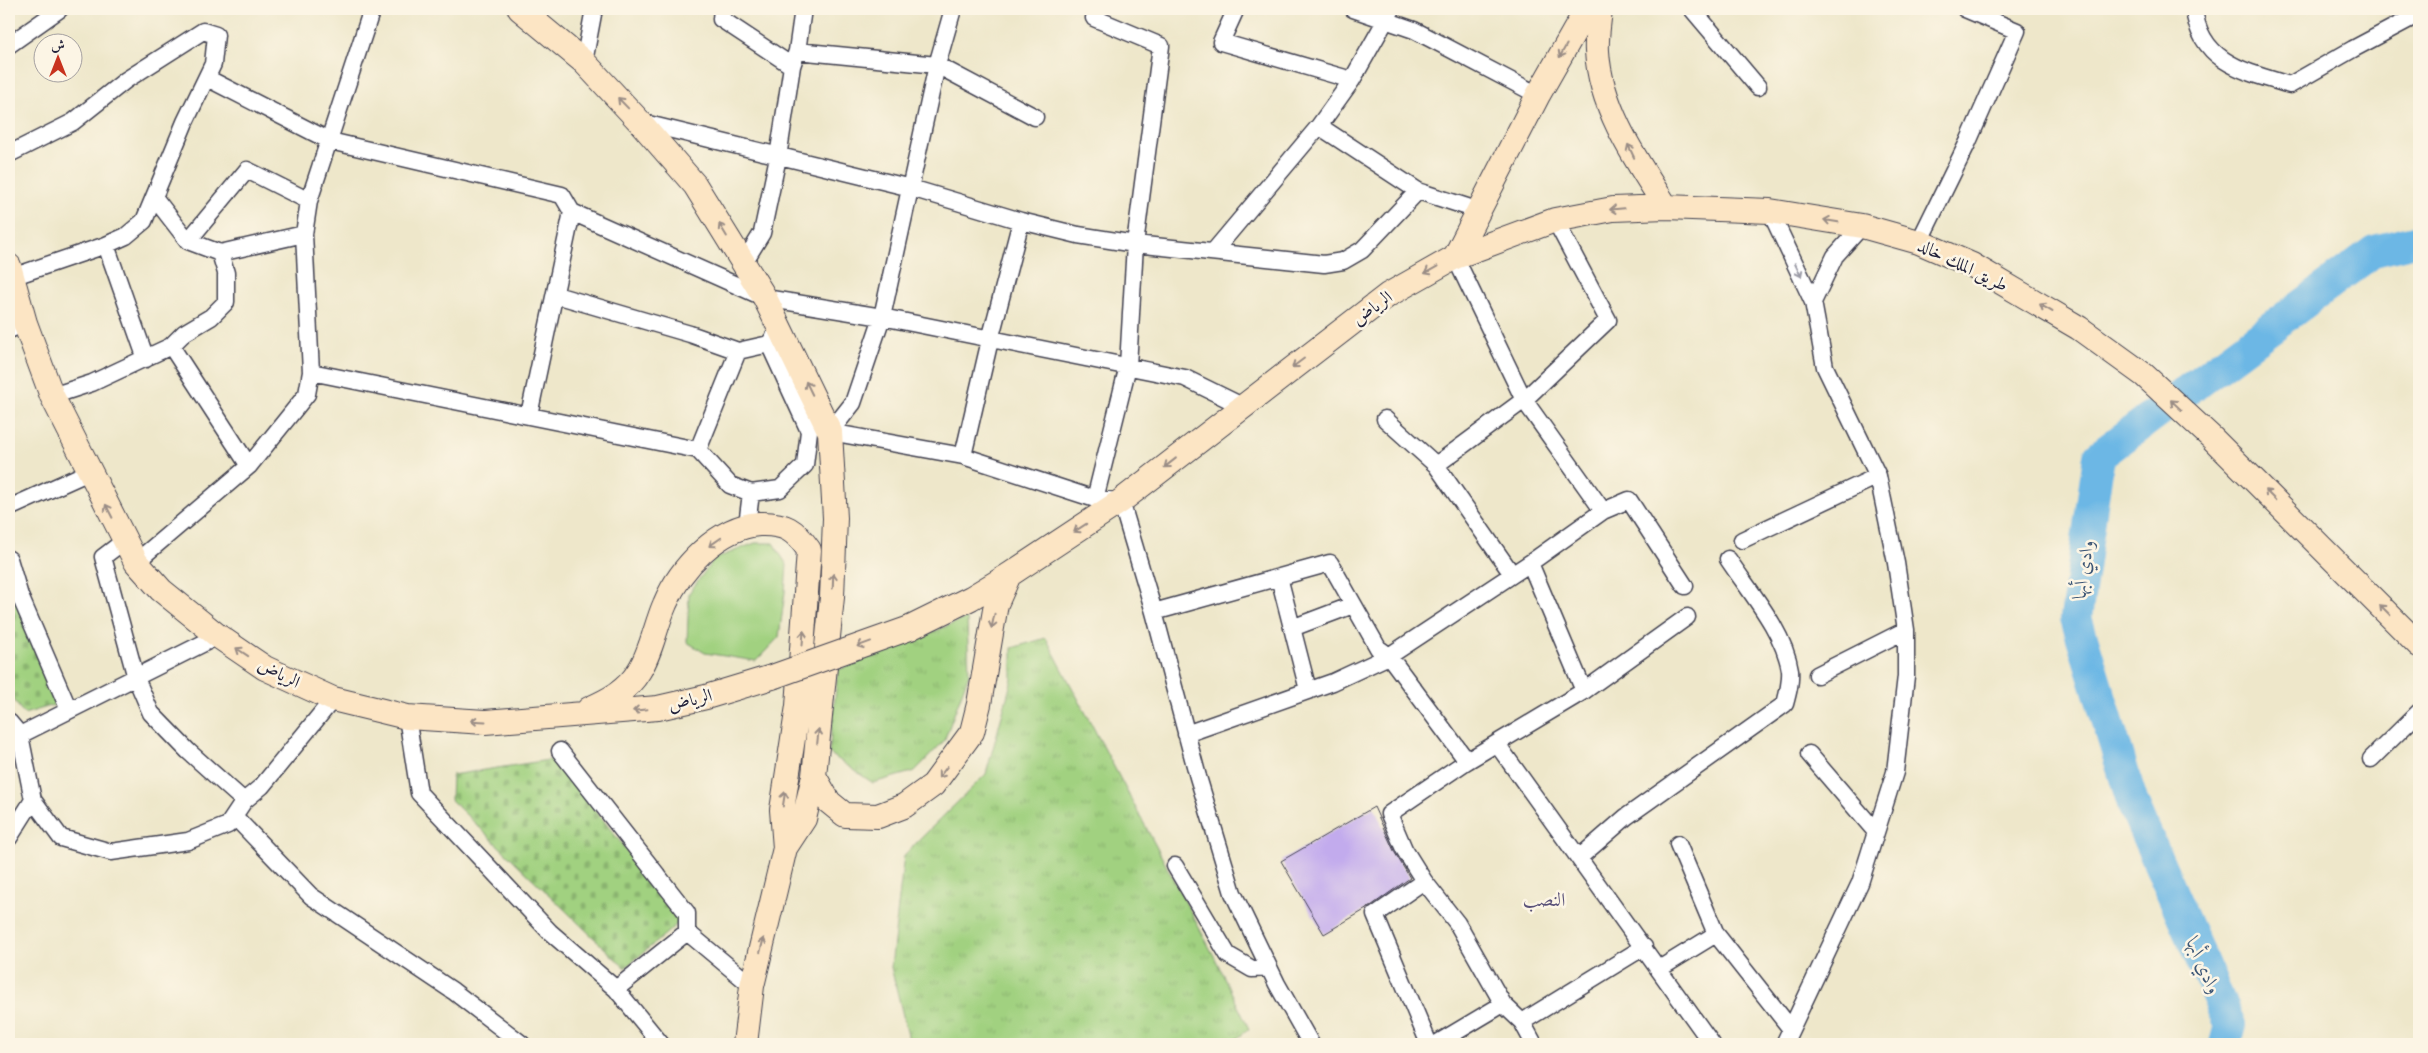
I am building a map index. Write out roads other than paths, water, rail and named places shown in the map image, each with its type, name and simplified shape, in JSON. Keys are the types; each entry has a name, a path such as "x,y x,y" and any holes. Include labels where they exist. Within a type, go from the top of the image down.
{"street":[{"path":"136,562 249,466 307,394 312,372 304,234 308,202 330,141 372,9"},
{"path":"312,372 698,450 730,485 751,493 780,489 805,464 809,431 774,336 765,298 695,185 584,62 520,9"},
{"path":"584,62 594,9"},
{"path":"722,9 721,19 794,58 937,65 1034,117"},
{"path":"743,264 762,233 778,157 803,9"},
{"path":"830,432 852,404 882,317 937,65 953,9"},
{"path":"1236,9 1222,42 1352,80"},
{"path":"1353,9 1389,14 1414,30 1538,95"},
{"path":"1587,9 1538,95 1480,211 1454,257 1524,400 1603,511"},
{"path":"1600,9 1597,51 1606,99 1635,159 1666,207"},
{"path":"1692,9 1758,87"},
{"path":"1920,242 2018,31 1965,9"},
{"path":"2194,9 2196,27 2215,55 2249,73 2290,86 2353,48 2419,14"},
{"path":"9,44 51,11"},
{"path":"1214,251 1320,126 1352,80 1389,14"},
{"path":"1094,18 1161,46 1135,244 1128,366 1095,499"},
{"path":"9,154 73,122 126,80 203,31 216,35 214,64 185,122 144,221 126,236 106,245 11,272"},
{"path":"207,78 330,141 562,195 572,212 765,298 882,317 1185,378 1242,406"},
{"path":"640,122 910,188 1021,221 1078,235 1135,244 1324,264 1343,261 1362,250 1418,191"},
{"path":"1320,126 1418,191 1480,211"},
{"path":"188,241 247,170 308,202"},
{"path":"154,197 188,241 220,253 304,234"},
{"name":"طريق الملك خالد","path":"1666,207 1770,211 1862,226 1920,242 1972,265 2022,294 2079,328 2144,375 2212,438 2419,644"},
{"name":"الرياض","path":"11,272 17,326 124,541 136,562 161,590 218,636 265,668 333,699 406,717 485,722 658,708 706,697 772,677 910,628 971,598 1121,501 1388,294 1454,257 1555,220 1613,209 1666,207"},
{"path":"1770,211 1813,302 1825,366 1878,476 1896,562 1906,630 1906,676 1895,772 1860,883 1784,1044"},
{"path":"529,415 556,295 572,212"},
{"path":"1436,466 1524,400 1608,320 1555,220"},
{"path":"963,456 990,340 1021,221"},
{"path":"1813,302 1836,256 1862,226"},
{"path":"106,245 146,359"},
{"path":"52,396 92,383 146,359 171,346 184,333 210,317 226,302 226,273 220,253"},
{"path":"556,295 690,334 738,351 774,336"},
{"path":"774,336 830,432 835,518 832,597 814,776 804,819 785,848"},
{"path":"171,346 249,466"},
{"path":"698,450 738,351"},
{"path":"1385,419 1436,466 1512,574"},
{"path":"830,432 963,456 1095,499 1121,501 1154,612 1186,734 1233,893 1269,968 1310,1044"},
{"path":"9,508 89,472"},
{"path":"1742,540 1878,476"},
{"path":"747,525 751,493"},
{"path":"1186,734 1308,690 1389,656 1530,563 1603,511 1629,500 1685,586"},
{"path":"573,716 617,696 639,671 666,602 684,571 710,546 730,532 747,525 776,524 797,534 809,550 798,706 782,810 785,848 752,986 745,1044"},
{"path":"124,541 104,557 136,678 151,713 188,752 244,801"},
{"path":"9,559 20,596 69,710"},
{"path":"1580,857 1626,817 1785,704 1790,686 1790,672 1779,636 1728,559"},
{"path":"1154,612 1330,563 1378,648 1389,656 1467,761"},
{"path":"1530,563 1584,691"},
{"path":"814,776 830,802 845,815 878,816 904,806 933,785 972,732 979,704 996,604 1009,575"},
{"path":"1279,578 1308,690"},
{"path":"1292,628 1353,605"},
{"path":"1534,1044 1522,1022 1503,1004 1457,923 1424,880 1404,848 1389,814 1467,761 1584,691 1687,617"},
{"path":"1817,674 1906,630"},
{"path":"20,735 218,636"},
{"path":"9,722 20,735 34,800 61,838 111,852 188,841 228,825 244,801 262,786 333,699"},
{"path":"2371,759 2419,712"},
{"path":"406,717 419,793 550,932 616,989 661,1044"},
{"path":"1497,744 1580,857 1712,1044"},
{"path":"560,752 687,913 687,932"},
{"path":"1809,754 1876,832"},
{"path":"9,838 34,800"},
{"path":"234,816 311,896 453,991 522,1044"},
{"path":"1678,844 1716,934 1791,1029"},
{"path":"1175,866 1228,955 1252,969 1269,968"},
{"path":"1424,880 1375,915 1429,1044"},
{"path":"687,932 752,986"},
{"path":"616,989 687,932"},
{"path":"1659,969 1716,934"},
{"path":"1522,1022 1644,947"},
{"path":"1436,1044 1503,1004"}],"waterway":[{"name":"وادي أبها","path":"2225,1044 2230,1025 2133,804 2076,618 2099,456 2374,251 2419,240"}],"district":[{"name":"النصب","path":"1544,899"}]}
